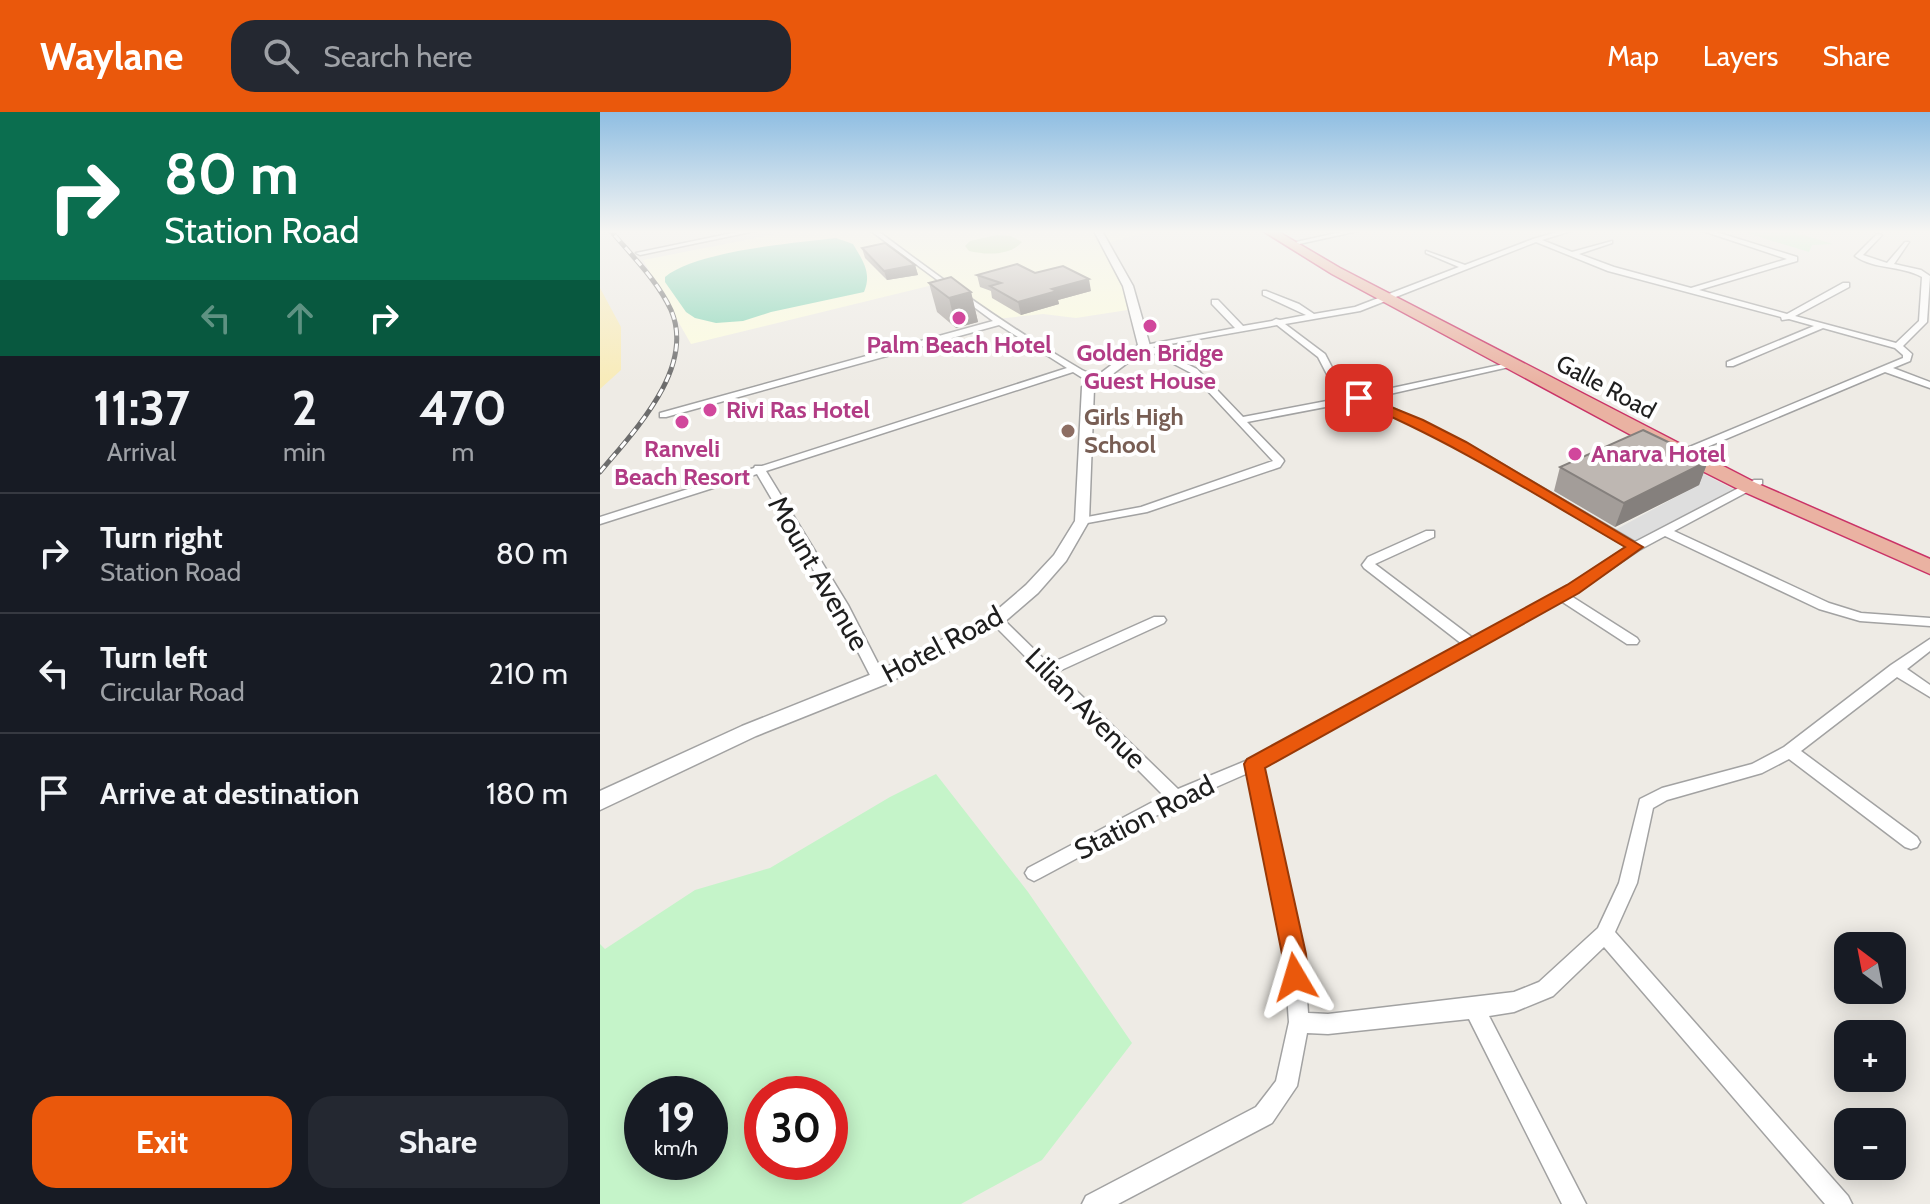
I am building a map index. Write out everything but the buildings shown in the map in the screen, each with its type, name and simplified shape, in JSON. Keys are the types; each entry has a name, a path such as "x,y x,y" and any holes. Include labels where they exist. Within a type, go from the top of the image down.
{"highway":[{"name":"Galle Road","path":"1365,282 1633,429 1930,567"},
{"name":"Galle Road","path":"1367,282 1754,484 1930,557"}],"street":[{"path":"940,282 1074,369 1100,378 1144,346 1357,309 1429,282"},
{"path":"1127,282 1136,301 1144,346"},
{"path":"1656,282 1898,346 1908,354 1907,359 1886,369 1691,450"},
{"path":"1687,291 1719,282"},
{"path":"1785,318 1846,285"},
{"path":"1898,346 1923,322 1927,290"},
{"path":"1266,293 1283,304 1302,307 1312,316"},
{"path":"1215,302 1240,328"},
{"path":"1276,321 1313,347 1322,356 1334,380 1359,398 1418,422 1462,445 1635,547"},
{"path":"663,415 1000,322"},
{"path":"1730,364 1821,326"},
{"path":"1082,521 1143,510 1276,465 1279,461 1194,371 1144,346"},
{"path":"1241,420 1359,398 1506,365"},
{"path":"600,521 1074,369"},
{"path":"1886,369 1930,385"},
{"name":"Hotel Road","path":"600,801 749,731 879,679 996,620 1032,589 1060,558 1082,521 1087,391 1100,378"},
{"name":"Mount Avenue","path":"759,468 841,605 879,679"},
{"name":"Station Road","path":"1034,873 1176,797 1254,764 1561,595 1635,547 1754,484"},
{"path":"1666,532 1824,606 1860,617 1930,622"},
{"path":"1430,534 1372,560 1368,565 1472,644"},
{"path":"1561,595 1632,641"},
{"name":"Lilian Avenue","path":"996,620 1176,797"},
{"path":"1048,670 1159,620"},
{"path":"1299,1022 1328,1024 1474,1008 1514,1002 1546,989 1605,934 1628,883 1646,804 1662,795 1756,769 1790,751 1930,644"},
{"path":"1896,669 1930,692"},
{"path":"1790,751 1911,842"},
{"name":"Station Road","path":"1094,1204 1264,1115 1286,1086 1299,1022 1294,954 1254,764"},
{"path":"1605,934 1840,1204"},
{"path":"1474,1008 1574,1204"}],"shaded area":[{"path":"656,282 1122,282 1134,309 1076,318 1043,314 996,319 941,283 691,344"},
{"path":"1653,448 1733,489 1636,543 1614,533 1615,530 1698,485"}],"sand":[{"path":"600,288 621,327 621,370 600,389"}],"green space":[{"path":"665,282 867,282 864,292 743,321 716,323 695,318 686,312"},
{"path":"936,774 1028,892 1132,1043 1042,1160 961,1204 600,1204 600,944 605,949 695,890 770,868 890,797"}],"railway":[{"path":"600,472 658,397 675,354 677,332 671,310 654,282"}],"place":[{"name":"Palm Beach Hotel","path":"959,318"},
{"name":"Golden Bridge Guest House","path":"1150,326"},
{"name":"Rivi Ras Hotel","path":"710,410"},
{"name":"Ranveli Beach Resort","path":"682,422"},
{"name":"Girls High School","path":"1068,431"},
{"name":"Anarva Hotel","path":"1575,454"}],"route":[{"path":"1295,977 1294,954 1254,764 1573,589 1635,547 1462,445 1418,422 1359,398"}]}
